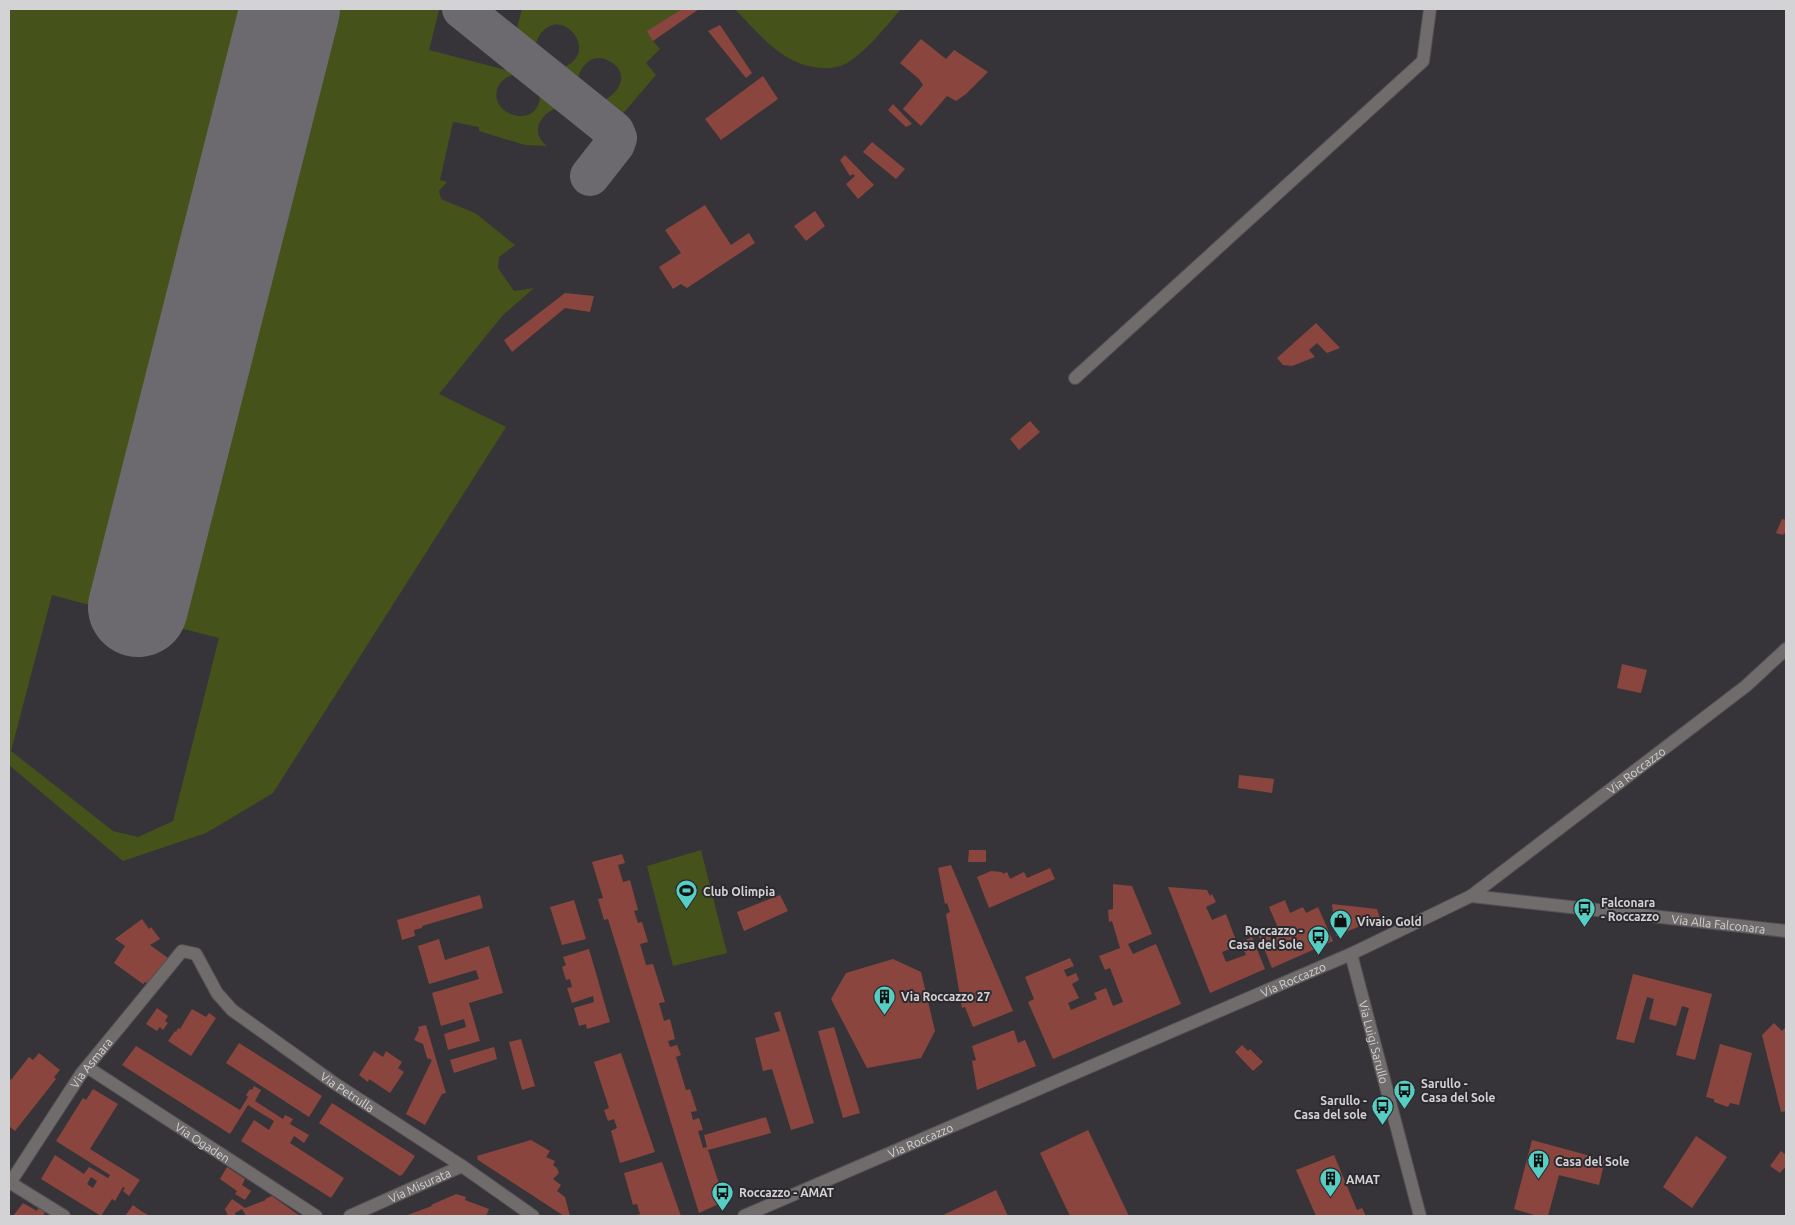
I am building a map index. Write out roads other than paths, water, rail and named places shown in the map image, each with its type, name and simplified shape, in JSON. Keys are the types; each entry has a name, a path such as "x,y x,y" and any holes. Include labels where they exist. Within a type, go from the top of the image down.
{"street":[{"path":"1075,378 1423,61 1430,9"},
{"name":"Via Roccazzo","path":"744,1216 1351,954 1471,896 1746,686 1786,649"},
{"name":"Via Alla Falconara","path":"1471,896 1786,931"},
{"name":"Via Asmara","path":"10,1182 87,1067 182,951"},
{"name":"Via Petrulla","path":"182,951 196,954 217,993 232,1010 334,1083 462,1166 533,1216"},
{"name":"Via Luigi Sarullo","path":"1351,954 1420,1216"},
{"name":"Via Ogaden","path":"87,1067 316,1216"},
{"name":"Via Misurata","path":"354,1216 462,1166"},
{"path":"10,1182 64,1216"}],"place":[{"name":"Club Olimpia","path":"687,910"},
{"name":"Falconara - Roccazzo","path":"1585,928"},
{"name":"Vivaio Gold","path":"1341,940"},
{"name":"Roccazzo - Casa del Sole","path":"1319,956"},
{"name":"Via Roccazzo 27","path":"885,1015"},
{"name":"Sarullo - Casa del Sole","path":"1405,1109"},
{"name":"Sarullo - Casa del sole","path":"1383,1126"},
{"name":"Casa del Sole","path":"1539,1180"},
{"name":"AMAT","path":"1330,1198"},
{"name":"Roccazzo - AMAT","path":"723,1211"}]}
